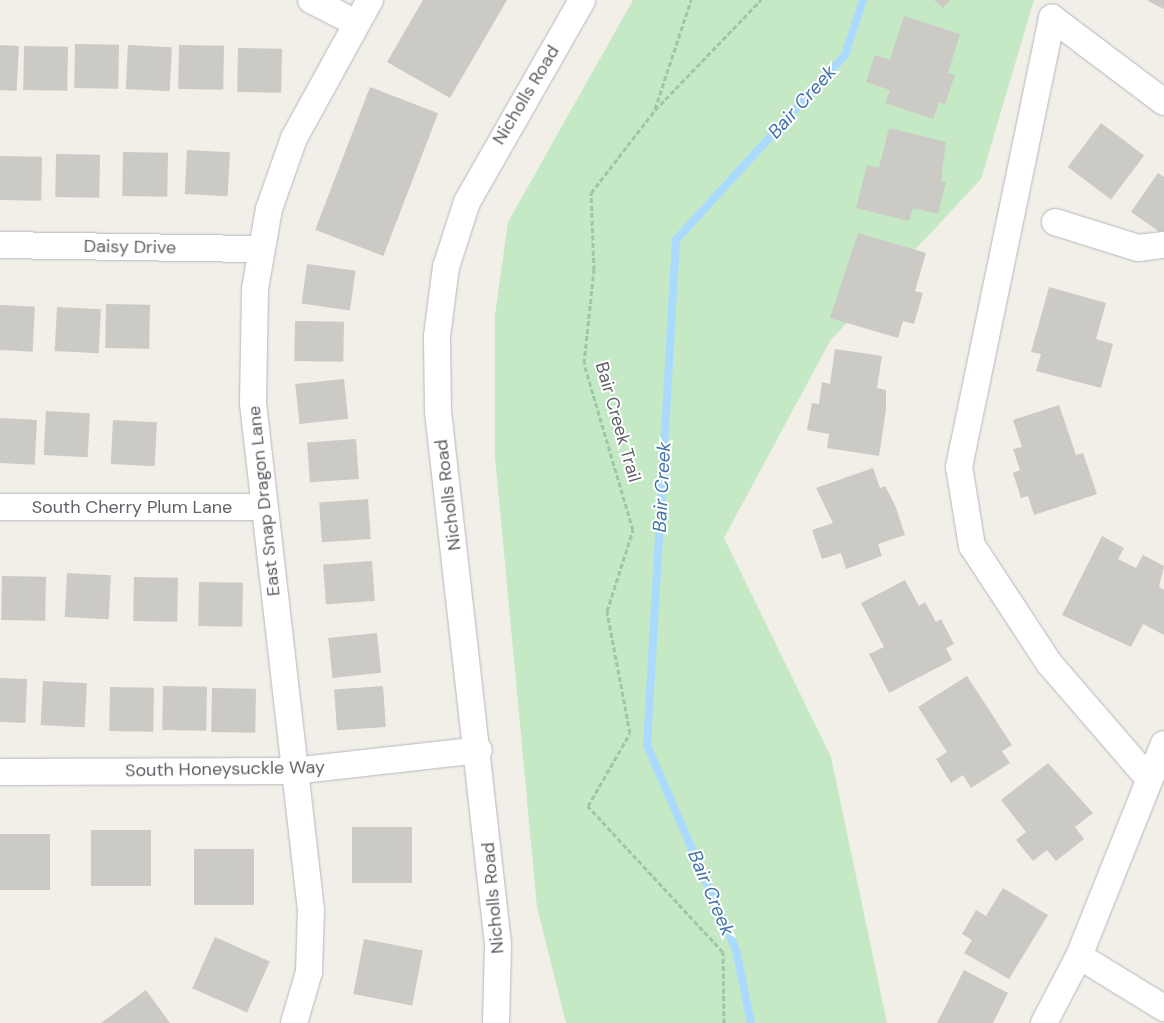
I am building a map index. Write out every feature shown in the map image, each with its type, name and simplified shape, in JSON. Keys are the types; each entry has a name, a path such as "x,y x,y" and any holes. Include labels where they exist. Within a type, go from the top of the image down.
{"street":[{"path":"311,0 356,23"},
{"name":"East Snap Dragon Lane","path":"294,1023 306,987 312,940 264,507 252,371 259,249 294,138 370,0"},
{"name":"Nicholls Road","path":"496,1023 498,944 479,750 438,412 441,301 456,232 482,170 582,0"},
{"path":"1148,779 1049,663 972,546 959,467 1052,18 1164,102"},
{"path":"1054,222 1138,248 1164,245"},
{"name":"Daisy Drive","path":"0,245 259,249"},
{"name":"South Cherry Plum Lane","path":"0,507 264,507"},
{"path":"1044,1023 1079,956 1148,779 1164,744"},
{"name":"South Honeysuckle Way","path":"0,772 293,771 479,750"},
{"path":"1079,956 1164,1008"}],"path":[{"name":"Bair Creek Trail","path":"655,110 691,0"},
{"name":"Bair Creek Trail","path":"724,1023 723,952 588,806 630,733 607,611 634,530 584,363 594,270 591,193 655,110 761,0"}],"green space":[{"path":"633,0 1034,0 981,179 830,341 724,538 831,757 887,1023 566,1023 537,907 495,456 495,315 508,222"}],"building":[{"path":"423,0 507,0 450,98 387,62"},
{"path":"934,0 950,0 943,8"},
{"path":"1148,0 1164,0 1164,9 1148,1"},
{"path":"904,16 960,34 948,73 955,75 945,104 939,102 933,119 885,103 890,90 866,82 875,55 890,60"},
{"path":"75,44 119,45 118,89 74,88"},
{"path":"0,45 19,46 17,91 0,90"},
{"path":"128,45 172,47 170,91 126,89"},
{"path":"179,45 224,46 223,90 178,89"},
{"path":"24,46 68,47 67,91 23,90"},
{"path":"238,48 282,49 281,93 237,92"},
{"path":"370,87 438,113 383,256 315,230"},
{"path":"1101,123 1144,155 1111,199 1068,167"},
{"path":"889,128 946,142 941,181 946,182 938,214 913,208 909,221 856,208 867,165 879,168"},
{"path":"187,150 230,152 228,196 185,194"},
{"path":"123,152 168,153 167,197 122,196"},
{"path":"56,154 100,155 99,198 55,197"},
{"path":"0,156 42,157 41,201 0,200"},
{"path":"1158,173 1164,177 1164,235 1131,212"},
{"path":"858,233 926,253 915,291 923,293 914,324 903,321 898,338 830,318"},
{"path":"307,264 356,271 350,310 301,304"},
{"path":"1049,287 1106,303 1096,339 1113,344 1101,388 1036,371 1041,354 1031,352"},
{"path":"106,304 150,305 149,349 105,348"},
{"path":"0,305 35,307 33,352 0,350"},
{"path":"57,307 101,309 99,353 55,351"},
{"path":"295,321 344,322 343,362 294,361"},
{"path":"835,349 882,356 877,388 886,390 886,410 879,456 827,448 829,434 807,430 812,403 819,404 822,382 830,384"},
{"path":"344,379 348,419 299,424 295,384"},
{"path":"1059,405 1076,455 1083,453 1097,494 1034,515 1028,496 1021,498 1013,473 1020,470 1013,449 1022,447 1013,420"},
{"path":"46,411 90,413 88,457 44,455"},
{"path":"0,418 37,420 35,465 0,463"},
{"path":"113,420 157,422 155,466 111,464"},
{"path":"356,439 359,479 310,482 307,442"},
{"path":"873,468 880,488 885,486 895,505 905,535 878,544 882,556 846,569 841,553 822,559 812,530 833,523 816,488"},
{"path":"368,499 371,539 322,542 319,502"},
{"path":"1102,536 1124,548 1118,559 1136,568 1143,555 1164,566 1159,587 1164,590 1164,635 1143,624 1131,647 1062,615"},
{"path":"372,561 375,601 326,604 323,564"},
{"path":"67,573 111,575 109,619 65,617"},
{"path":"2,576 46,577 45,621 1,620"},
{"path":"134,577 178,578 177,622 133,621"},
{"path":"905,580 919,606 925,602 936,622 941,619 954,644 946,648 952,660 889,693 869,654 884,647 861,603"},
{"path":"199,582 243,583 242,627 198,626"},
{"path":"377,633 381,673 332,678 328,638"},
{"path":"967,676 1012,745 1002,751 1010,763 971,788 963,775 951,783 936,759 947,752 918,707"},
{"path":"0,678 27,679 25,723 0,722"},
{"path":"43,681 87,683 85,727 41,725"},
{"path":"163,686 207,687 206,731 162,730"},
{"path":"383,686 386,727 337,730 334,689"},
{"path":"110,687 154,688 153,732 109,731"},
{"path":"212,688 256,689 255,733 211,732"},
{"path":"1048,763 1093,813 1075,827 1084,839 1056,861 1047,850 1033,861 1016,840 1026,832 1001,800"},
{"path":"352,827 412,827 412,883 352,883"},
{"path":"91,830 151,830 151,886 91,886"},
{"path":"0,834 50,834 50,890 0,890"},
{"path":"194,849 254,849 254,905 194,905"},
{"path":"1003,888 1048,915 1009,979 964,953 972,940 962,934 976,910 986,916"},
{"path":"215,937 270,961 247,1013 192,988"},
{"path":"364,939 423,950 412,1005 353,994"},
{"path":"964,970 1008,993 993,1023 937,1023"},
{"path":"146,990 170,1023 101,1023"}],"waterway":[{"name":"Bair Creek","path":"751,1023 736,950 647,745 676,240 845,55 863,0"}]}
